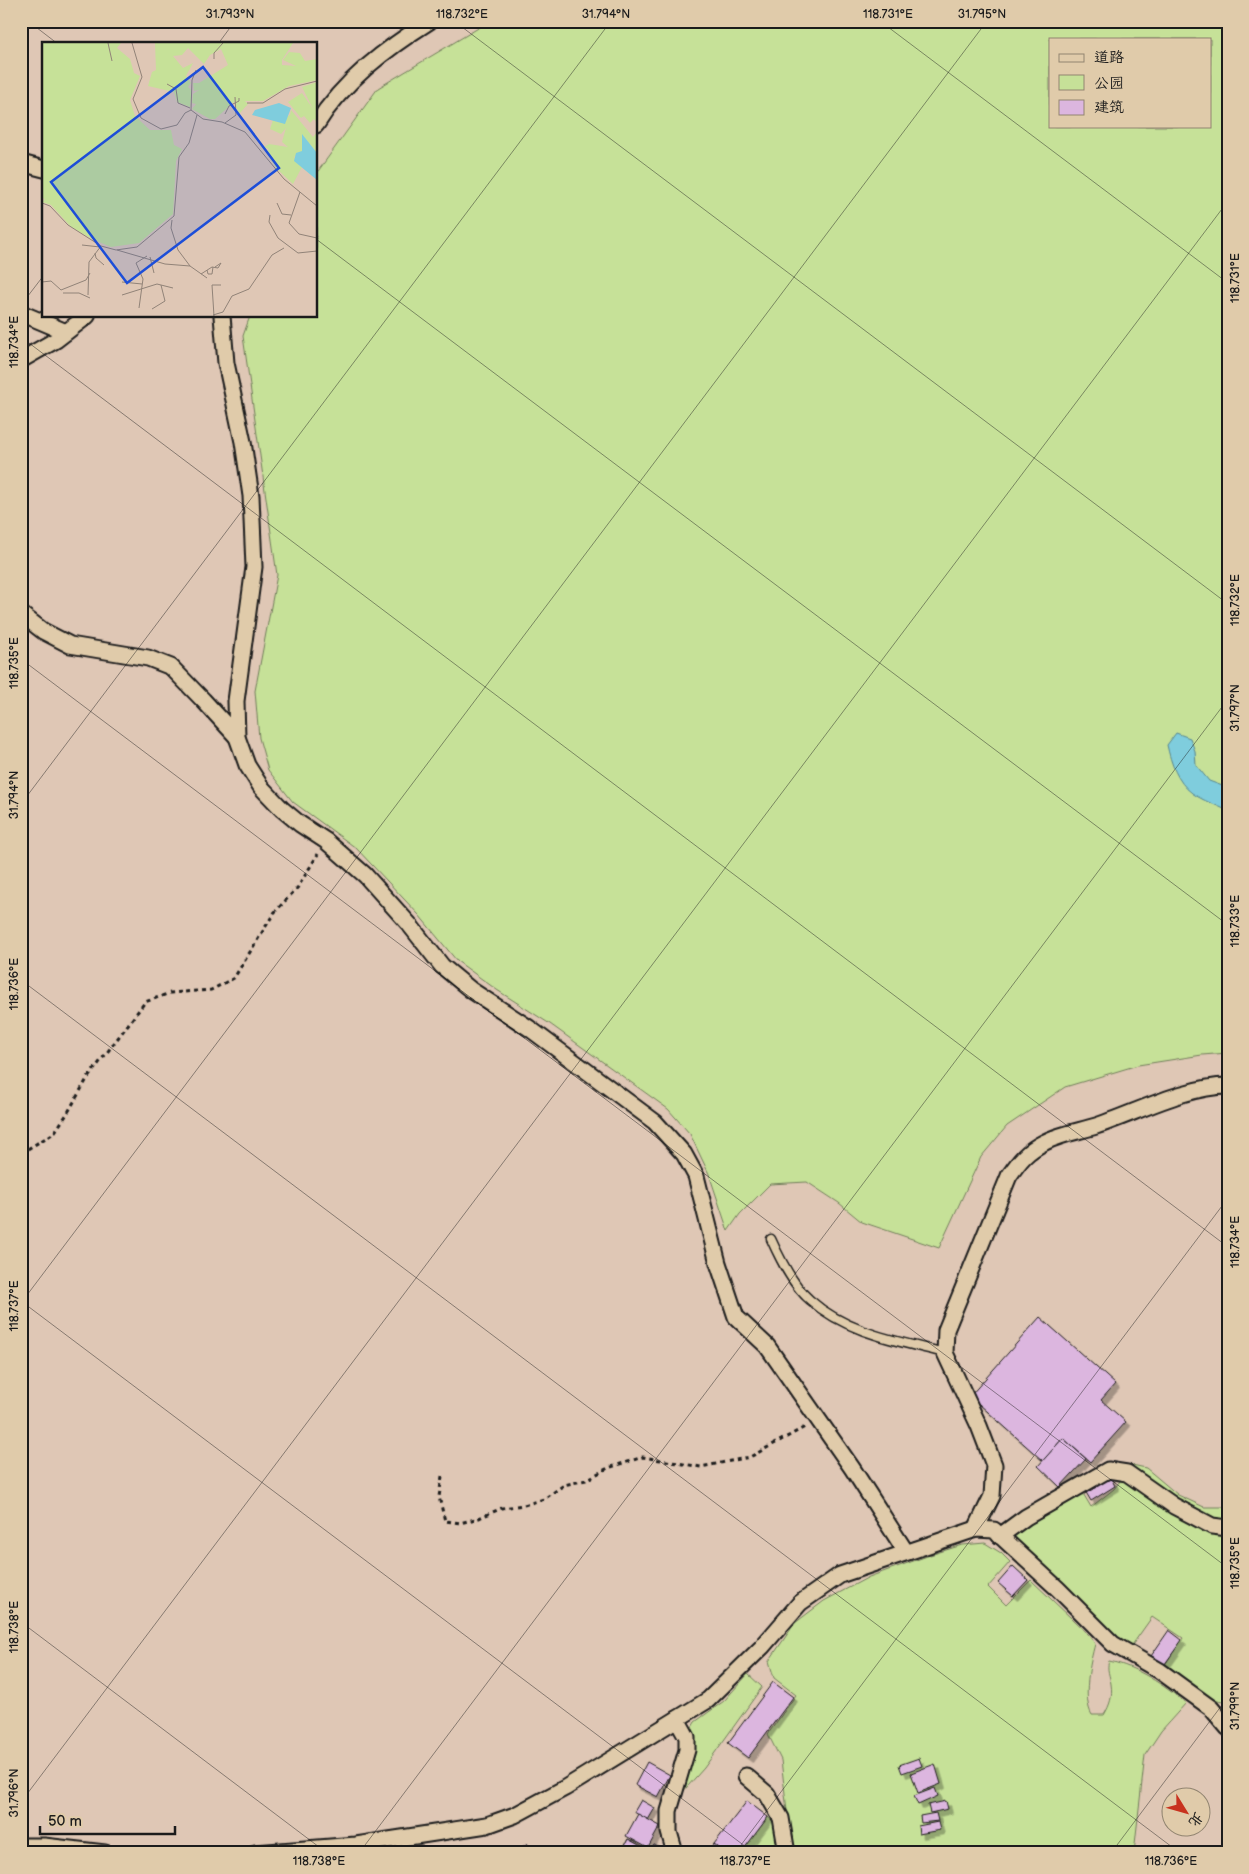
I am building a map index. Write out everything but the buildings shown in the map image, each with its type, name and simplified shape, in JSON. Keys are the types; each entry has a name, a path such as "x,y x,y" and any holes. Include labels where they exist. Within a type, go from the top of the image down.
{"street":[{"path":"321,112 354,79 402,38 430,21"},
{"path":"21,163 42,168"},
{"path":"21,313 66,332"},
{"path":"21,360 56,340 84,318"},
{"path":"222,318 226,363 243,442 251,496 254,567 236,702 237,737 247,766 261,787 282,809 326,841 365,875 409,924 442,966 471,990 529,1028 655,1122 684,1154 696,1176 718,1263 736,1317 767,1346 852,1468 906,1552"},
{"path":"21,614 43,631 70,645 148,658 170,667 237,737"},
{"path":"976,1529 992,1496 994,1465 979,1426 945,1353 946,1330 1009,1176 1024,1156 1046,1141 1098,1125 1169,1098 1216,1086 1228,1086"},
{"path":"1000,1536 1026,1516 1108,1470 1127,1473 1174,1506 1212,1526 1228,1528"},
{"path":"255,1853 356,1845 487,1825 515,1815 565,1788 708,1700 762,1647 800,1602 840,1575 976,1529 994,1530 1058,1588 1113,1644 1160,1671 1211,1708 1228,1728"},
{"path":"675,1853 669,1832 669,1811 687,1750 686,1737 677,1719"},
{"path":"746,1776 767,1794 781,1818 787,1853"},
{"path":"21,1846 44,1846 105,1853"}],"lane":[{"path":"771,1239 782,1265 809,1300 848,1326 945,1353"}],"path":[{"path":"21,1153 54,1133 86,1079 145,1002 170,993 211,990 234,978 269,920 298,887 326,841"},
{"path":"442,1476 439,1497 445,1521 460,1523 479,1518 502,1508 524,1505 544,1499 564,1485 586,1480 608,1468 643,1457 701,1467 750,1457 819,1420"}],"green space":[{"path":"490,21 1228,21 1228,1053 1138,1065 1065,1087 1007,1126 981,1157 939,1248 862,1222 839,1203 807,1182 770,1184 740,1214 728,1231 709,1174 690,1134 668,1109 550,1024 497,990 457,961 419,915 356,848 293,802 268,770 259,738 255,691 277,575 243,336 249,318 318,318 318,171 378,88"},
{"path":"1132,1465 1146,1468 1178,1495 1204,1507 1223,1507 1228,1504 1227,1702 1211,1699 1164,1666 1183,1638 1152,1617 1130,1648 1011,1540 1011,1535 1081,1490 1091,1507 1114,1489"},
{"path":"985,1543 1001,1553 1010,1562 988,1587 1006,1605 1031,1580 1090,1636 1095,1644 1087,1690 1089,1708 1092,1715 1104,1715 1109,1704 1112,1692 1108,1670 1109,1661 1140,1672 1186,1703 1161,1731 1145,1755 1134,1853 794,1853 781,1760 768,1734 796,1695 774,1678 769,1661 795,1623 824,1601 869,1577 930,1555 962,1545"},
{"path":"748,1674 762,1687 704,1768 679,1796 692,1735 691,1729 695,1722 724,1701"},
{"path":"768,1817 775,1823 780,1853 741,1853"}],"water":[{"path":"1176,733 1190,738 1195,751 1196,765 1209,781 1228,788 1228,811 1196,796 1182,783 1173,765 1167,745"}]}
